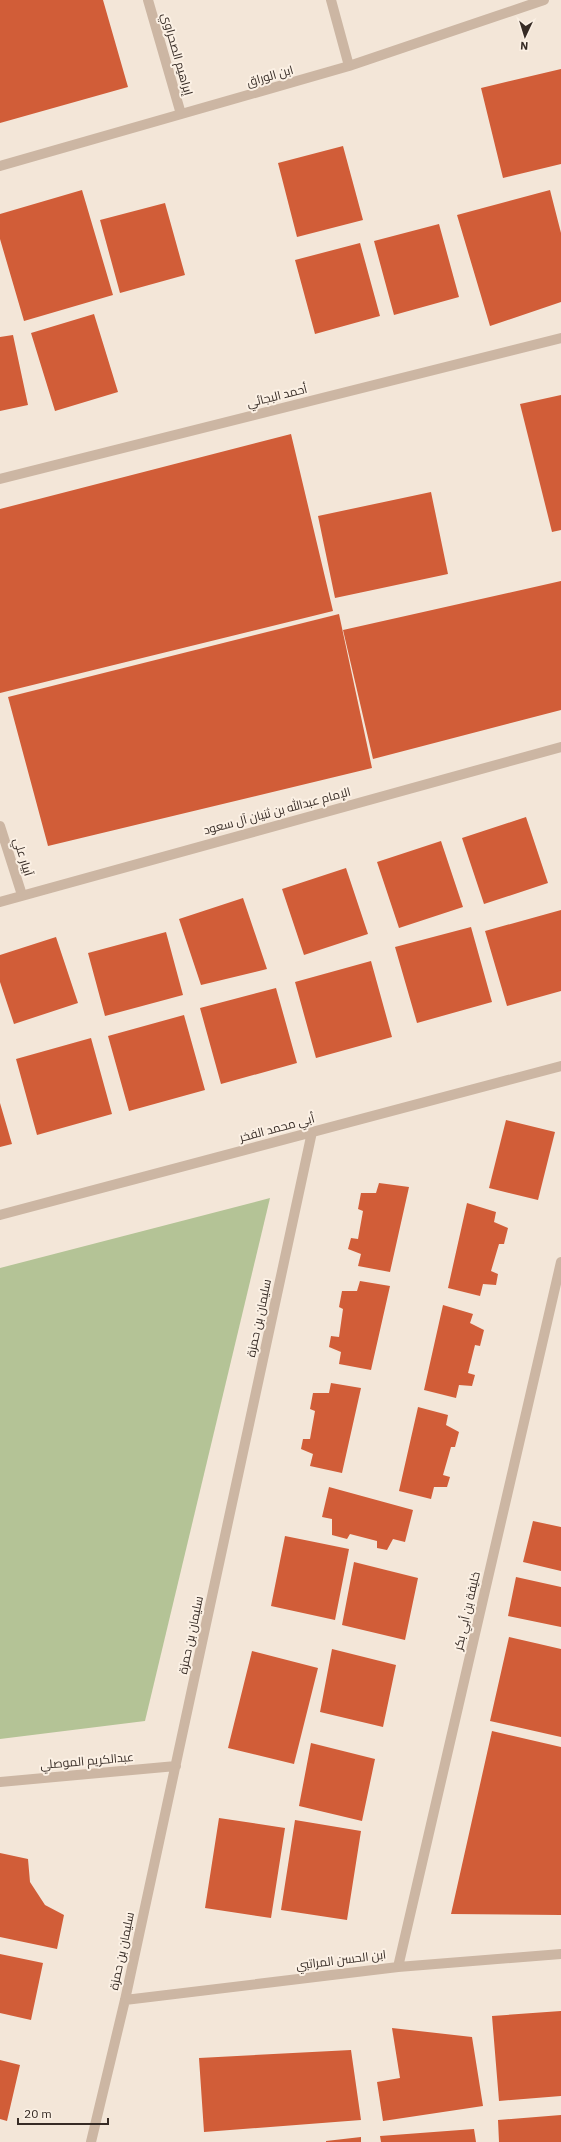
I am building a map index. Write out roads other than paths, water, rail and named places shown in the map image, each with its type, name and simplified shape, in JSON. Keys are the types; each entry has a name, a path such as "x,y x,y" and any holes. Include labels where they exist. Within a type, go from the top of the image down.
{"street":[{"name":"إبراهيم الصحراوي","path":"148,0 181,114"},
{"path":"331,0 349,66"},
{"name":"ابن الوراق","path":"0,166 349,66 544,0"},
{"name":"أحمد البجائي","path":"0,479 561,338"},
{"name":"الإمام عبدالله بن ثنيان آل سعود","path":"0,902 561,747"},
{"name":"آبيار علي","path":"0,826 22,895"},
{"name":"أبي محمد الفخر","path":"0,1216 561,1066"},
{"name":"سليمان بن حمزة","path":"91,2142 176,1766 312,1132"},
{"name":"خليفة بن أبي بكر","path":"398,1967 561,1262"},
{"name":"عبدالكريم الموصلي","path":"0,1782 176,1766"},
{"name":"ابن الحسن المراتبي","path":"124,2000 398,1967 561,1954"}]}
